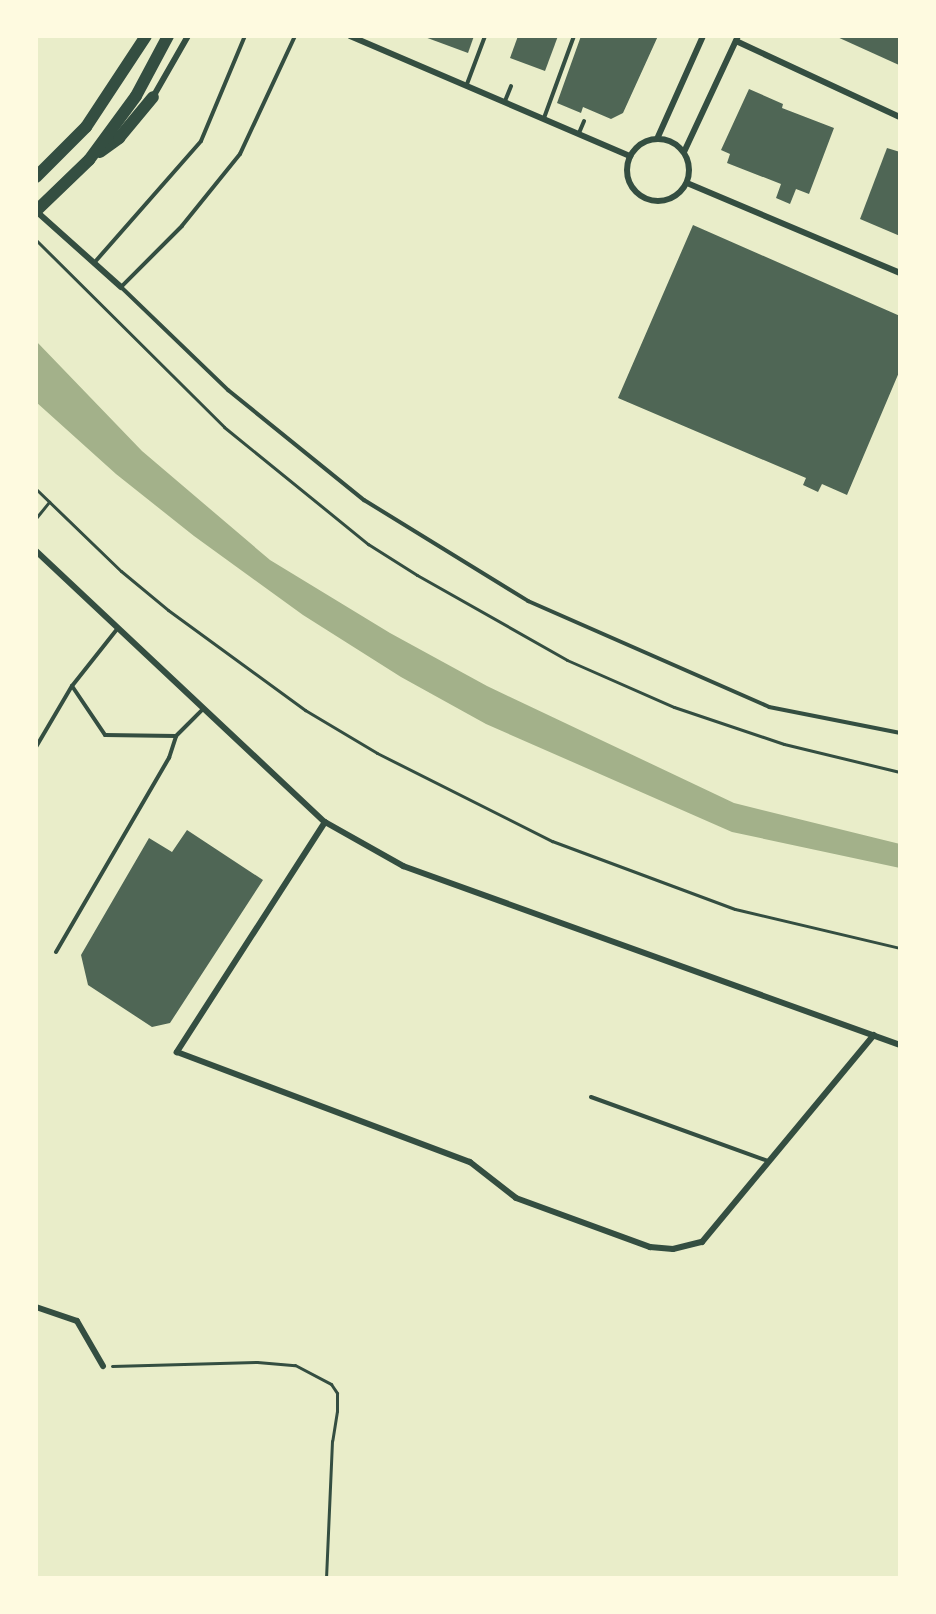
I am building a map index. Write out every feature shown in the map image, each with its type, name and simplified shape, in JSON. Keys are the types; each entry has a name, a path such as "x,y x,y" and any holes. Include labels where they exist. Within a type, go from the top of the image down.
{"highway":[{"path":"36,177 86,128 146,36"},
{"path":"36,211 89,160 136,96 168,36"},
{"path":"89,160 119,138 153,97"}],"street":[{"path":"153,97 188,36"},
{"path":"350,36 467,84 630,156"},
{"path":"657,139 703,36"},
{"path":"684,152 737,39 900,117"},
{"path":"668,140 684,152 690,173 687,183 673,199 662,202 641,198 627,179 630,156 646,141 668,140"},
{"path":"687,183 900,273"},
{"path":"36,211 121,287"},
{"path":"36,550 201,710 325,822 403,866 900,1045"},
{"path":"325,822 177,1052 470,1162 516,1198 650,1247 673,1250 702,1242 874,1035"},
{"path":"36,1307 77,1321 103,1366"}],"lane":[{"path":"94,263 201,141 245,36"},
{"path":"295,36 240,154 182,226 121,287 228,390 364,500 528,602 769,707 900,733"},
{"path":"467,84 485,36"},
{"path":"544,118 574,36"},
{"path":"505,101 511,86"},
{"path":"579,133 584,121"},
{"path":"36,747 72,686 118,628"},
{"path":"72,686 105,735 176,736"},
{"path":"56,952 169,758 176,736 201,710"},
{"path":"591,1097 769,1161"}],"path":[{"path":"36,489 121,572 236,663 376,753 562,845 735,909 900,948"},
{"path":"36,518 49,502"},
{"path":"103,1366 257,1362 295,1365 331,1384 337,1393 337,1411 332,1441 326,1578"}],"shaded area":[{"path":"36,341 142,451 270,560 390,633 487,686 734,803 900,844 900,868 732,832 486,724 401,677 303,615 194,536 116,474 36,402"}],"building":[{"path":"422,36 474,36 468,53"},
{"path":"518,36 558,36 545,71 510,58"},
{"path":"581,36 658,36 623,113 611,119 583,107 581,113 557,103"},
{"path":"835,36 900,36 900,63 899,65"},
{"path":"749,89 783,104 782,108 834,128 809,194 796,189 790,204 776,198 781,184 727,163 730,154 721,150"},
{"path":"887,148 900,152 900,236 860,219"},
{"path":"693,225 900,316 900,370 847,495 822,484 818,492 803,485 806,478 618,398"},
{"path":"187,830 263,880 170,1023 152,1027 88,985 81,955 149,838 172,852"}]}
